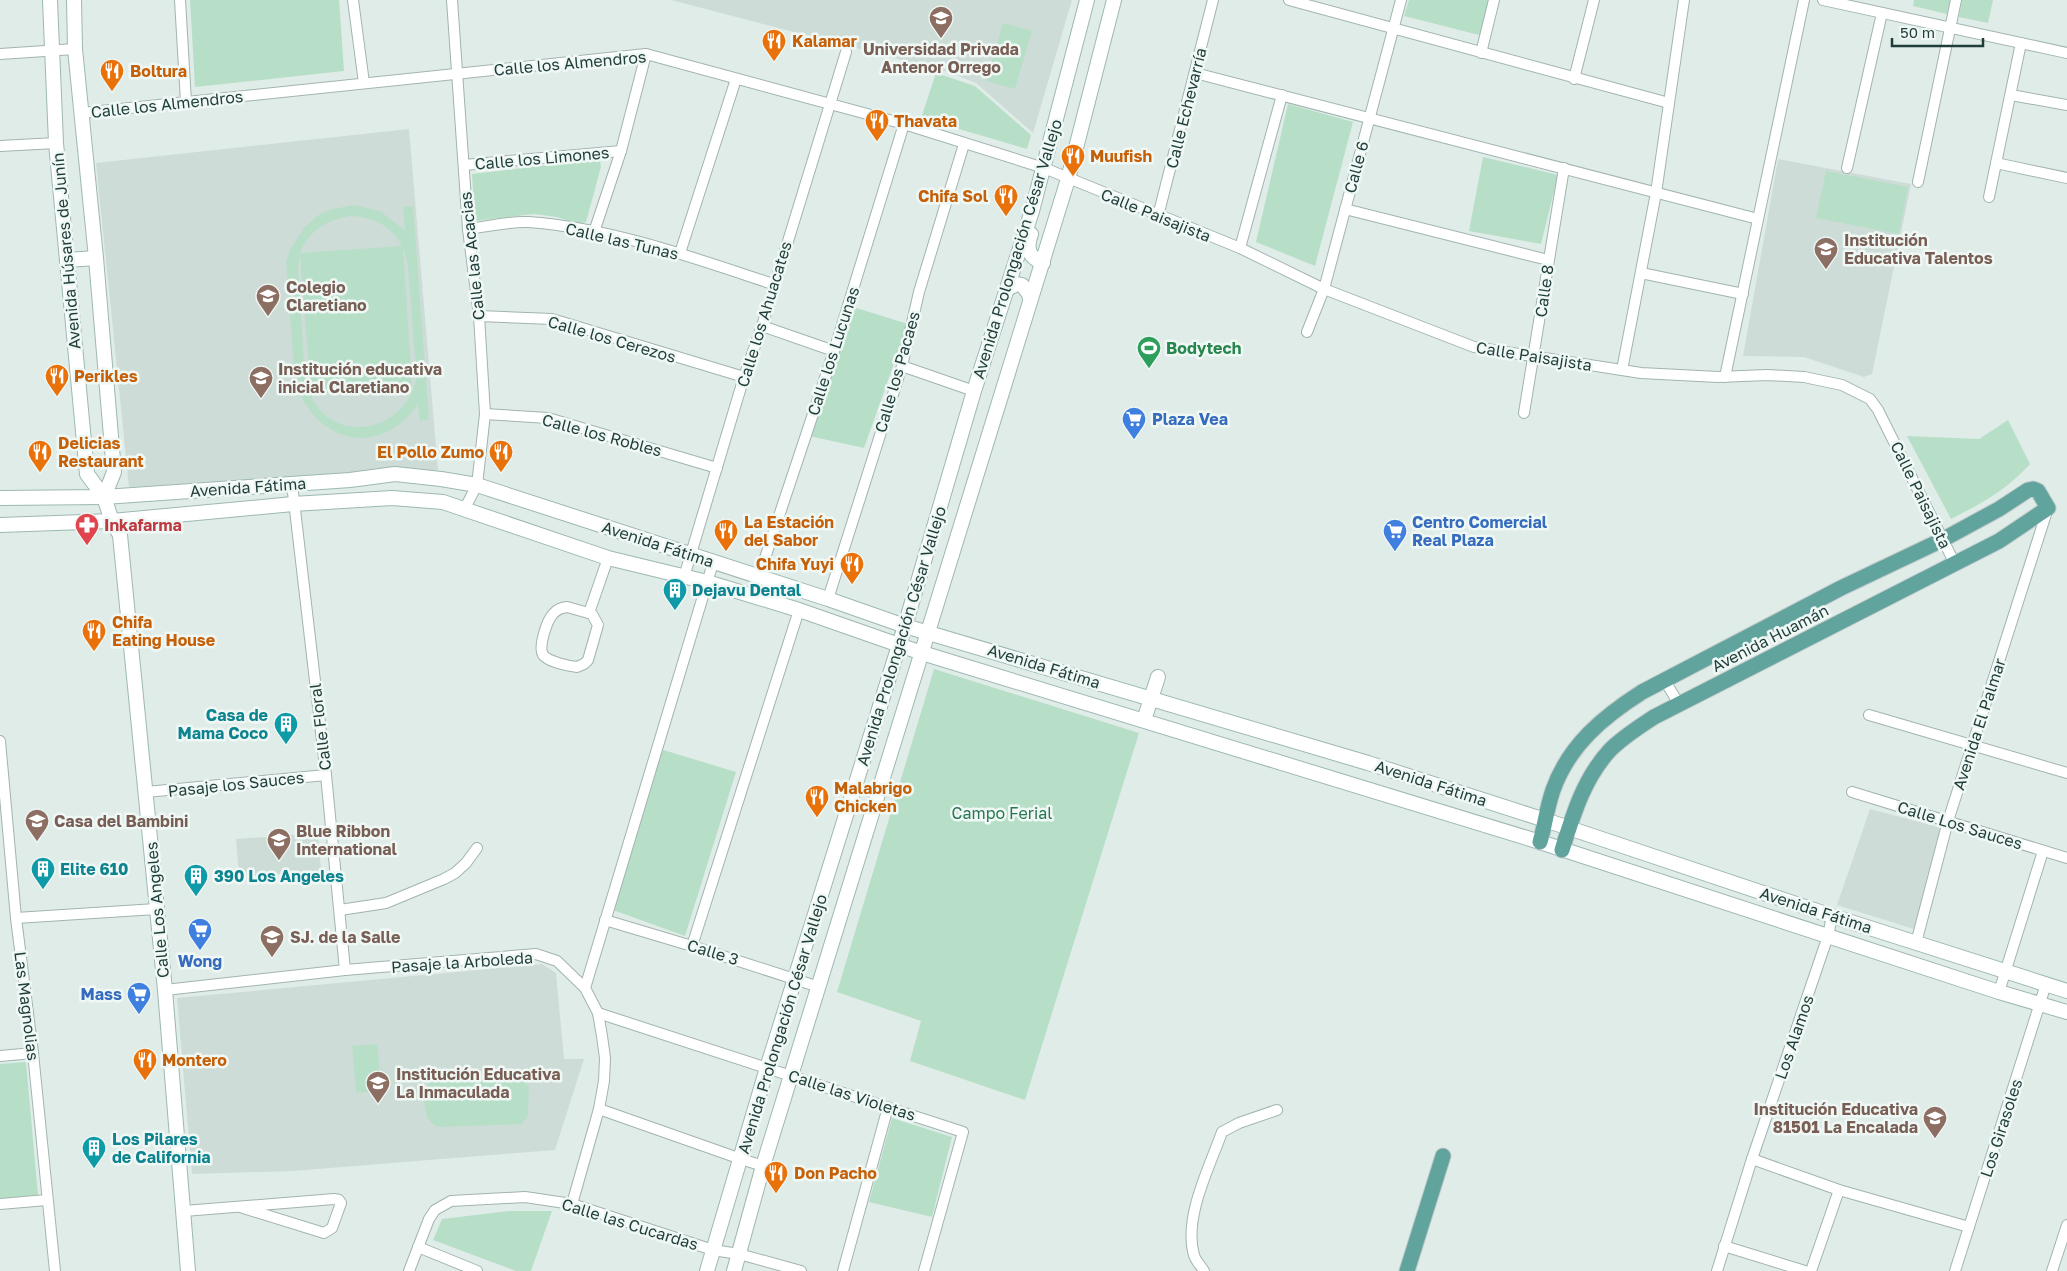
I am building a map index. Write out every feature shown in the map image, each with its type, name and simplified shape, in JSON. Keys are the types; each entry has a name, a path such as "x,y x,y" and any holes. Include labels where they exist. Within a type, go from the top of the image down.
{"main road":[{"name":"Avenida Húsares de Junín","path":"50,0 56,143 87,474 104,496 112,522"},
{"name":"Avenida Húsares de Junín","path":"74,0 75,49 96,258 114,472 104,496"},
{"name":"Avenida Prolongación César Vallejo","path":"707,1271 767,1068 905,626 974,391 1032,210 1087,0"},
{"name":"Avenida Prolongación César Vallejo","path":"734,1271 763,1166 820,987 927,632 1043,263 1068,179 1114,0"},
{"path":"1032,210 1036,218 1027,244 1028,251 1034,258 1043,263"},
{"path":"67,260 96,258"},
{"path":"1006,289 1017,284 1022,285 1029,294 1030,300"},
{"name":"Avenida Fátima","path":"0,498 104,496 292,484 396,474 441,478 476,485 759,576 905,626 1368,763 1832,916 2067,991"},
{"name":"Avenida Huamán","path":"1540,842 1554,789 1570,758 1589,731 1612,711 1642,692 1841,588 1942,540 2032,489 2038,491 2048,508 1999,541 1654,717 1632,732 1611,750 1592,774 1578,802 1562,850"},
{"name":"Avenida Fátima","path":"0,526 112,522 293,504 392,498 443,502 608,558 707,582 799,610 899,643 922,653 1540,842 1999,992 2067,1012"},
{"name":"Calle Los Angeles","path":"112,522 120,535 165,990 188,1271"},
{"path":"926,555 929,562 940,567 949,562"},
{"path":"1144,720 1158,678"},
{"path":"1361,786 1368,763"},
{"path":"1681,889 1688,868"},
{"path":"1406,1271 1442,1156"}],"street":[{"path":"180,0 186,102"},
{"path":"353,0 364,83"},
{"name":"Calle las Acacias","path":"452,0 468,229 479,316 485,414 476,485 465,508"},
{"name":"Calle Echevarría","path":"1158,216 1214,0"},
{"path":"1289,0 1305,2 1393,29 1669,103"},
{"name":"Calle 6","path":"1307,332 1324,289 1401,0"},
{"path":"1481,53 1494,0"},
{"path":"1574,79 1594,0"},
{"path":"1622,370 1656,193 1684,0"},
{"path":"1725,377 1804,0"},
{"path":"1824,0 2067,53"},
{"path":"1918,182 1956,0"},
{"path":"1847,168 1882,13"},
{"path":"1989,197 2021,43"},
{"path":"0,54 75,49"},
{"name":"Calle los Ahuacates","path":"684,577 744,377 762,326 773,284 846,52"},
{"path":"594,232 621,151 646,54"},
{"name":"Calle los Almendros","path":"82,113 646,54 904,124 1044,168"},
{"path":"1195,73 1758,219"},
{"path":"680,254 736,79"},
{"path":"2010,94 2067,105"},
{"path":"1240,248 1282,95"},
{"name":"Calle los Lucunas","path":"759,576 834,351 904,124"},
{"path":"0,146 56,143"},
{"name":"Calle los Pacaes","path":"828,599 902,366 919,292 964,144"},
{"name":"Calle los Limones","path":"464,165 621,151"},
{"path":"1996,163 2067,178"},
{"name":"Calle Paisajista","path":"1044,168 1240,248 1324,289 1474,347 1640,373 1725,377 1766,375 1804,377 1842,386 1870,399 1890,433 1955,564"},
{"name":"Calle 8","path":"1524,413 1564,168"},
{"path":"1345,209 1548,260"},
{"name":"Calle las Tunas","path":"468,229 527,222 594,232 680,254 773,284"},
{"path":"1640,273 1742,294"},
{"name":"Calle los Cerezos","path":"479,316 552,319 744,377"},
{"path":"762,326 834,351"},
{"path":"902,366 974,391"},
{"name":"Calle los Robles","path":"485,414 548,418 718,468"},
{"name":"Calle Floral","path":"292,484 326,775 345,970"},
{"name":"Avenida El Palmar","path":"1916,943 1948,821 2048,508"},
{"path":"589,613 608,558"},
{"path":"585,988 713,562"},
{"path":"567,607 589,613 596,620 598,628 588,660 584,664 577,668 570,667 547,658 543,654 542,642 554,612 567,607"},
{"path":"692,946 799,610"},
{"path":"1665,681 1679,704"},
{"path":"1869,716 2067,772"},
{"name":"Las Magnolias","path":"0,741 16,918 34,1053 55,1271"},
{"name":"Pasaje los Sauces","path":"146,792 326,775"},
{"name":"Calle Los Sauces","path":"1852,792 2067,858"},
{"path":"340,910 386,903 444,879 455,873 466,863 477,848"},
{"path":"1999,992 2043,851"},
{"path":"16,918 156,909"},
{"name":"Los Alamos","path":"1717,1271 1752,1159 1828,936 1832,916"},
{"name":"Calle 3","path":"605,920 820,987"},
{"name":"Pasaje la Arboleda","path":"165,990 345,970 536,954 557,961 585,988 598,1013 605,1058 604,1081 599,1109 572,1204"},
{"name":"Los Girasoles","path":"1955,1271 2046,984"},
{"name":"Calle las Violetas","path":"598,1013 962,1132 924,1271"},
{"path":"0,1056 34,1053"},
{"path":"843,1271 888,1107"},
{"path":"599,1109 763,1166"},
{"path":"1204,1271 1194,1256 1191,1226 1222,1132 1239,1123 1277,1110"},
{"path":"1752,1159 1839,1190 1969,1226"},
{"path":"1811,1271 1839,1190"},
{"name":"Calle las Cucardas","path":"410,1271 429,1219 435,1210 451,1201 525,1197 572,1204 713,1250 739,1254 802,1271"},
{"path":"184,1211 334,1199 339,1200 341,1203 332,1228 324,1233 240,1207"},
{"path":"0,1204 47,1200"},
{"path":"2052,1271 2067,1225"},
{"path":"1724,1246 1804,1271"},
{"path":"418,1247 477,1271"}],"shaded area":[{"name":"Universidad Privada Antenor Orrego","path":"671,0 1072,0 1033,133 976,83 948,72"},
{"name":"Colegio Claretiano","path":"409,129 438,470 129,487 96,163"},
{"name":"Institución Educativa Talentos","path":"1778,159 1911,184 1872,374 1864,377 1804,357 1743,356"},
{"path":"1870,809 1942,828 1914,929 1837,905"},
{"name":"Blue Ribbon International","path":"318,833 321,871 239,877 236,839"},
{"name":"Institución Educativa La Inmaculada","path":"542,964 556,973 564,1059 584,1059 555,1150 293,1171 192,1174 177,998"}],"green space":[{"path":"190,0 339,0 344,71 195,87"},
{"path":"1409,0 1490,0 1483,36 1404,16"},
{"path":"1914,0 1950,0 1947,14 1913,6"},
{"path":"1962,0 1993,0 1988,23 1959,17"},
{"path":"1003,23 1032,31 1015,89 986,81"},
{"path":"936,73 975,86 1031,135 1027,149 921,118"},
{"path":"1288,104 1353,122 1315,266 1256,242"},
{"path":"1483,157 1558,175 1541,244 1469,231"},
{"path":"593,160 600,161 601,167 586,222 579,224 557,217 534,214 475,221 472,174"},
{"path":"1826,171 1908,187 1899,234 1816,218"},
{"path":"354,205 380,211 405,230 403,207 413,206 429,419 420,421 418,404 403,421 386,432 368,438 350,437 333,431 318,419 305,403 295,382 286,262 291,248 304,228 317,216 329,210","holes":["351,216 367,218 381,224 393,233 402,246 300,253 308,238 320,227 334,220","403,247 408,266 416,365 415,384 409,398 389,418 363,427 335,422 317,406 312,397 305,379 298,269 300,255 311,394 412,386"]},
{"path":"850,306 908,324 864,448 809,436"},
{"path":"2008,420 2030,464 2012,482 1994,495 1951,519 1907,436 1979,439"},
{"name":"Campo Ferial","path":"934,669 1139,733 1025,1100 910,1061 921,1021 837,992"},
{"path":"660,749 736,772 685,936 610,909"},
{"path":"377,1044 382,1090 356,1093 352,1046"},
{"path":"26,1062 38,1195 0,1199 0,1064"},
{"path":"522,1079 529,1087 528,1116 521,1124 440,1127 435,1126 427,1118 424,1096 426,1087 434,1080"},
{"path":"892,1118 952,1137 932,1217 869,1202"},
{"path":"509,1211 552,1211 531,1271 516,1271 433,1240 442,1219"}],"place":[{"name":"Universidad Privada Antenor Orrego","path":"941,39"},
{"name":"Kalamar","path":"774,62"},
{"name":"Boltura","path":"112,92"},
{"name":"Thavata","path":"877,142"},
{"name":"Muufish","path":"1073,177"},
{"name":"Chifa Sol","path":"1006,217"},
{"name":"Institución Educativa Talentos","path":"1826,270"},
{"name":"Colegio Claretiano","path":"268,317"},
{"name":"Bodytech","path":"1149,369"},
{"name":"Perikles","path":"57,397"},
{"name":"Institución educativa inicial Claretiano","path":"261,399"},
{"name":"Plaza Vea","path":"1134,440"},
{"name":"Delicias Restaurant","path":"40,473"},
{"name":"El Pollo Zumo","path":"501,473"},
{"name":"Inkafarma","path":"87,546"},
{"name":"La Estación del Sabor","path":"726,552"},
{"name":"Centro Comercial Real Plaza","path":"1395,552"},
{"name":"Chifa Yuyi","path":"852,585"},
{"name":"Dejavu Dental","path":"675,611"},
{"name":"Chifa Eating House","path":"94,652"},
{"name":"Casa de Mama Coco","path":"286,745"},
{"name":"Malabrigo Chicken","path":"817,818"},
{"name":"Casa del Bambini","path":"37,842"},
{"name":"Blue Ribbon International","path":"279,861"},
{"name":"Elite 610","path":"43,890"},
{"name":"390 Los Angeles","path":"196,897"},
{"name":"Wong","path":"200,951"},
{"name":"SJ. de la Salle","path":"272,958"},
{"name":"Mass","path":"139,1015"},
{"name":"Montero","path":"145,1081"},
{"name":"Institución Educativa La Inmaculada","path":"378,1104"},
{"name":"Institución Educativa 81501 La Encalada","path":"1935,1139"},
{"name":"Los Pilares de California","path":"94,1169"},
{"name":"Don Pacho","path":"776,1194"}]}
